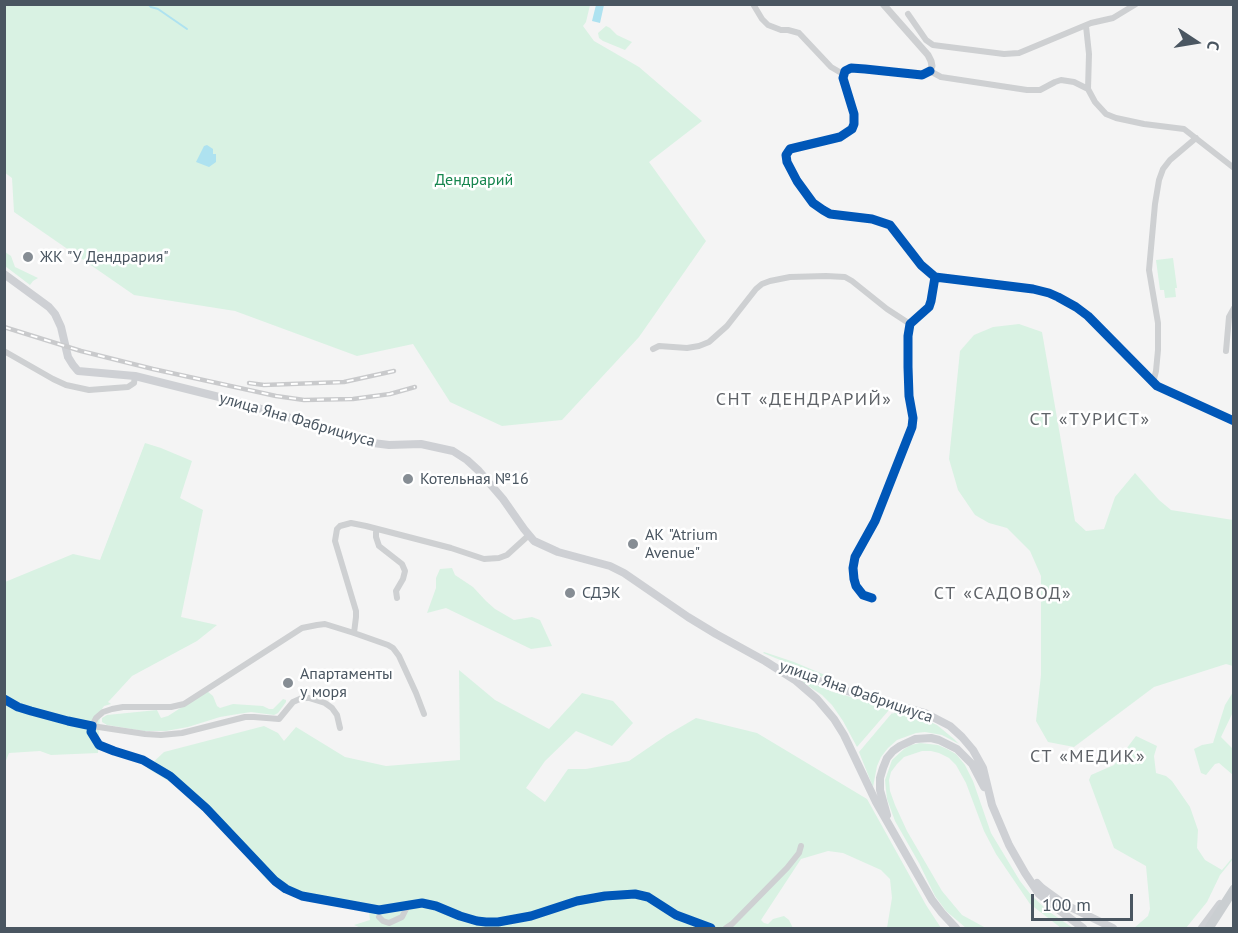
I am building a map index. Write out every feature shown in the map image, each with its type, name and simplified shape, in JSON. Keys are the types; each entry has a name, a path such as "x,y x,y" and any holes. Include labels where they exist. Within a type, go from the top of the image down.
{"main road":[{"name":"улица Яна Фабрициуса","path":"4,274 49,307 55,314 61,327 68,357 78,370 135,376 235,401 372,443 421,444 453,451 479,471 503,499 529,536 540,544 558,552 610,566 624,573 701,625 795,680 817,699 834,719 891,830 932,900 956,928"},
{"name":"улица Яна Фабрициуса","path":"765,661 840,689 916,710 950,726 973,750 983,768 992,805 1018,861 1040,894 1083,928"},
{"path":"891,830 880,790 880,778 887,758 893,751 915,739 931,738 957,749 977,773 992,805"},
{"path":"1018,861 1042,888 1058,900 1113,928"},
{"path":"1202,928 1233,883"},
{"path":"1209,928 1233,889"}],"street":[{"path":"753,4 768,25 799,33 831,67 843,74"},
{"path":"883,4 928,55 931,62 930,71"},
{"path":"908,14 926,40 933,45 1004,54 1019,53 1086,26 1113,18 1136,4"},
{"path":"1086,26 1089,54 1088,89 1101,109 1112,117 1184,129 1233,168"},
{"path":"843,74 851,68 922,75 930,71"},
{"path":"930,71 941,77 1027,90 1040,90 1061,80 1074,82 1088,89"},
{"path":"843,74 854,114 852,129 840,137 790,149 786,158 797,181 813,203 830,214 872,219 890,225 921,265 935,277 1033,289 1058,297 1088,316 1153,383 1233,421"},
{"path":"1153,383 1158,350 1158,323 1149,270 1159,180 1170,160 1197,138"},
{"path":"653,349 659,346 687,348 709,342 727,326 762,284 790,277 845,277 852,280 886,309 910,324"},
{"path":"872,598 863,595 856,586 853,568 855,557 875,521 913,422 909,396 908,336 910,324 929,307 935,277"},
{"path":"1226,351 1229,317 1233,308"},
{"path":"4,351 66,385 89,390 122,389 134,383 135,376"},
{"path":"354,633 356,611 335,541 340,526 347,524 366,526 452,548 484,559 507,555 529,536"},
{"path":"376,530 375,537 379,546 402,564 405,571 396,591 397,598"},
{"path":"424,714 396,652 388,645 325,624 302,628 184,704 171,707 112,709 96,718 91,732 99,744 143,760 170,776 206,808 275,881 302,896 379,914 422,903 477,921 498,922 531,916 577,901 635,894 648,897 676,915 711,928"},
{"path":"4,699 18,707 68,722 161,735 182,733 245,717 279,719 293,702 309,698 332,708 337,715 340,728"},
{"path":"726,928 787,868 799,853 801,846"},
{"path":"379,914 383,921 389,923 402,917 408,905"}],"green space":[{"name":"Дендрарий","path":"4,5 590,5 583,26 594,41 639,67 702,121 649,162 706,241 639,337 562,420 502,426 450,402 413,344 357,356 235,311 134,295 14,212 12,178 4,172"},
{"path":"606,26 617,35 632,42 625,50 599,38 598,33"},
{"path":"5,252 11,256 15,267 38,278 30,285 5,266"},
{"path":"1173,258 1176,297 1165,298 1164,290 1160,290 1156,260"},
{"path":"1019,324 1042,332 1075,521 1086,531 1104,529 1115,497 1135,473 1171,510 1233,520 1233,666 1226,664 1154,687 1074,747 1048,742 1036,721 1041,675 1041,576 1030,551 1007,528 989,523 975,515 958,490 949,459 960,351 974,335 993,327"},
{"path":"145,443 192,461 180,498 203,510 181,617 217,625 197,641 132,676 108,702 111,704 104,706 100,712 98,753 51,755 40,751 9,753 5,763 5,582 73,554 100,560"},
{"path":"452,568 455,575 473,587 495,609 514,620 532,617 540,620 552,646 531,649 446,608 427,613 440,569"},
{"path":"763,653 837,680 837,683"},
{"path":"459,670 495,700 549,729 582,693 613,701 633,723 612,746 576,731 545,761 526,788 545,802 568,769 586,769 629,761 696,718 757,733 867,799 941,928 887,928 892,898 890,879 881,870 843,853 828,851 801,859 761,920 768,924 773,919 784,916 793,928 361,928 354,925 370,920 369,912 299,899 267,880 224,830 175,785 147,768 164,752 264,726 278,733 284,741 296,727 345,757 386,766 460,760"},
{"path":"802,679 833,692 890,708 857,747 832,705 801,681"},
{"path":"207,691 220,708 233,704 273,709 283,699 286,702 274,715 251,712 220,717 166,731 144,731 107,725 102,722 102,718 107,715 157,710 161,718 168,716"},
{"path":"1233,692 1233,712 1221,737 1233,749 1233,775 1219,763 1215,764 1206,775 1201,773 1194,749 1213,743 1225,705"},
{"path":"896,709 937,725 959,744 942,735 925,732 897,740 881,757 873,787 859,752"},
{"path":"1136,736 1157,746 1154,756 1156,773 1172,781 1190,807 1198,830 1197,848 1205,860 1222,870 1233,857 1220,875 1207,902 1186,928 1134,928 1148,916 1150,909 1146,866 1114,848 1089,780 1091,775 1114,765"},
{"path":"920,743 938,745 956,754 973,781 991,833 1020,881 1048,911 1073,928 1061,928 1030,904 996,854 956,765 939,753 922,751 904,757 891,772 890,791 895,805 907,831 942,891 962,915 986,928 966,928 946,911 935,896 895,821 887,799 885,780 892,760 904,749"}],"water":[{"path":"596,5 604,5 600,23 592,21"},
{"path":"207,145 213,149 213,154 216,154 216,162 209,167 196,162 204,146"}],"waterway":[{"path":"148,4 187,29"}],"railway":[{"path":"4,327 81,351 276,396 304,400 353,399 390,394 415,387"},
{"path":"249,383 264,385 344,382 394,371"}],"cycle path":[{"path":"930,71 922,75 851,68 845,71 843,78 854,114 852,129 840,137 790,149 786,155 787,162 797,181 813,203 830,214 872,219 890,225 921,265 935,277 1033,289 1058,297 1088,316 1157,386 1234,421"},
{"path":"872,598 863,595 856,586 853,568 855,557 875,521 912,427 908,336 910,324 929,307 935,277"},
{"path":"4,699 31,711 92,726 91,732 99,745 143,760 170,776 206,808 275,881 302,896 379,910 422,903 477,921 498,922 531,916 577,901 635,894 648,897 676,915 711,928"}],"place":[{"name":"ЖК \"У Дендрария\"","path":"28,257"},
{"name":"Котельная №16","path":"408,479"},
{"name":"АК \"Atrium Avenue\"","path":"633,544"},
{"name":"СДЭК","path":"570,593"},
{"name":"Апартаменты у моря","path":"288,683"}],"district":[{"name":"СНТ «ДЕНДРАРИЙ»","path":"804,400"},
{"name":"СТ «ТУРИСТ»","path":"1090,420"},
{"name":"СТ «САДОВОД»","path":"1003,594"},
{"name":"СТ «МЕДИК»","path":"1088,757"}]}
